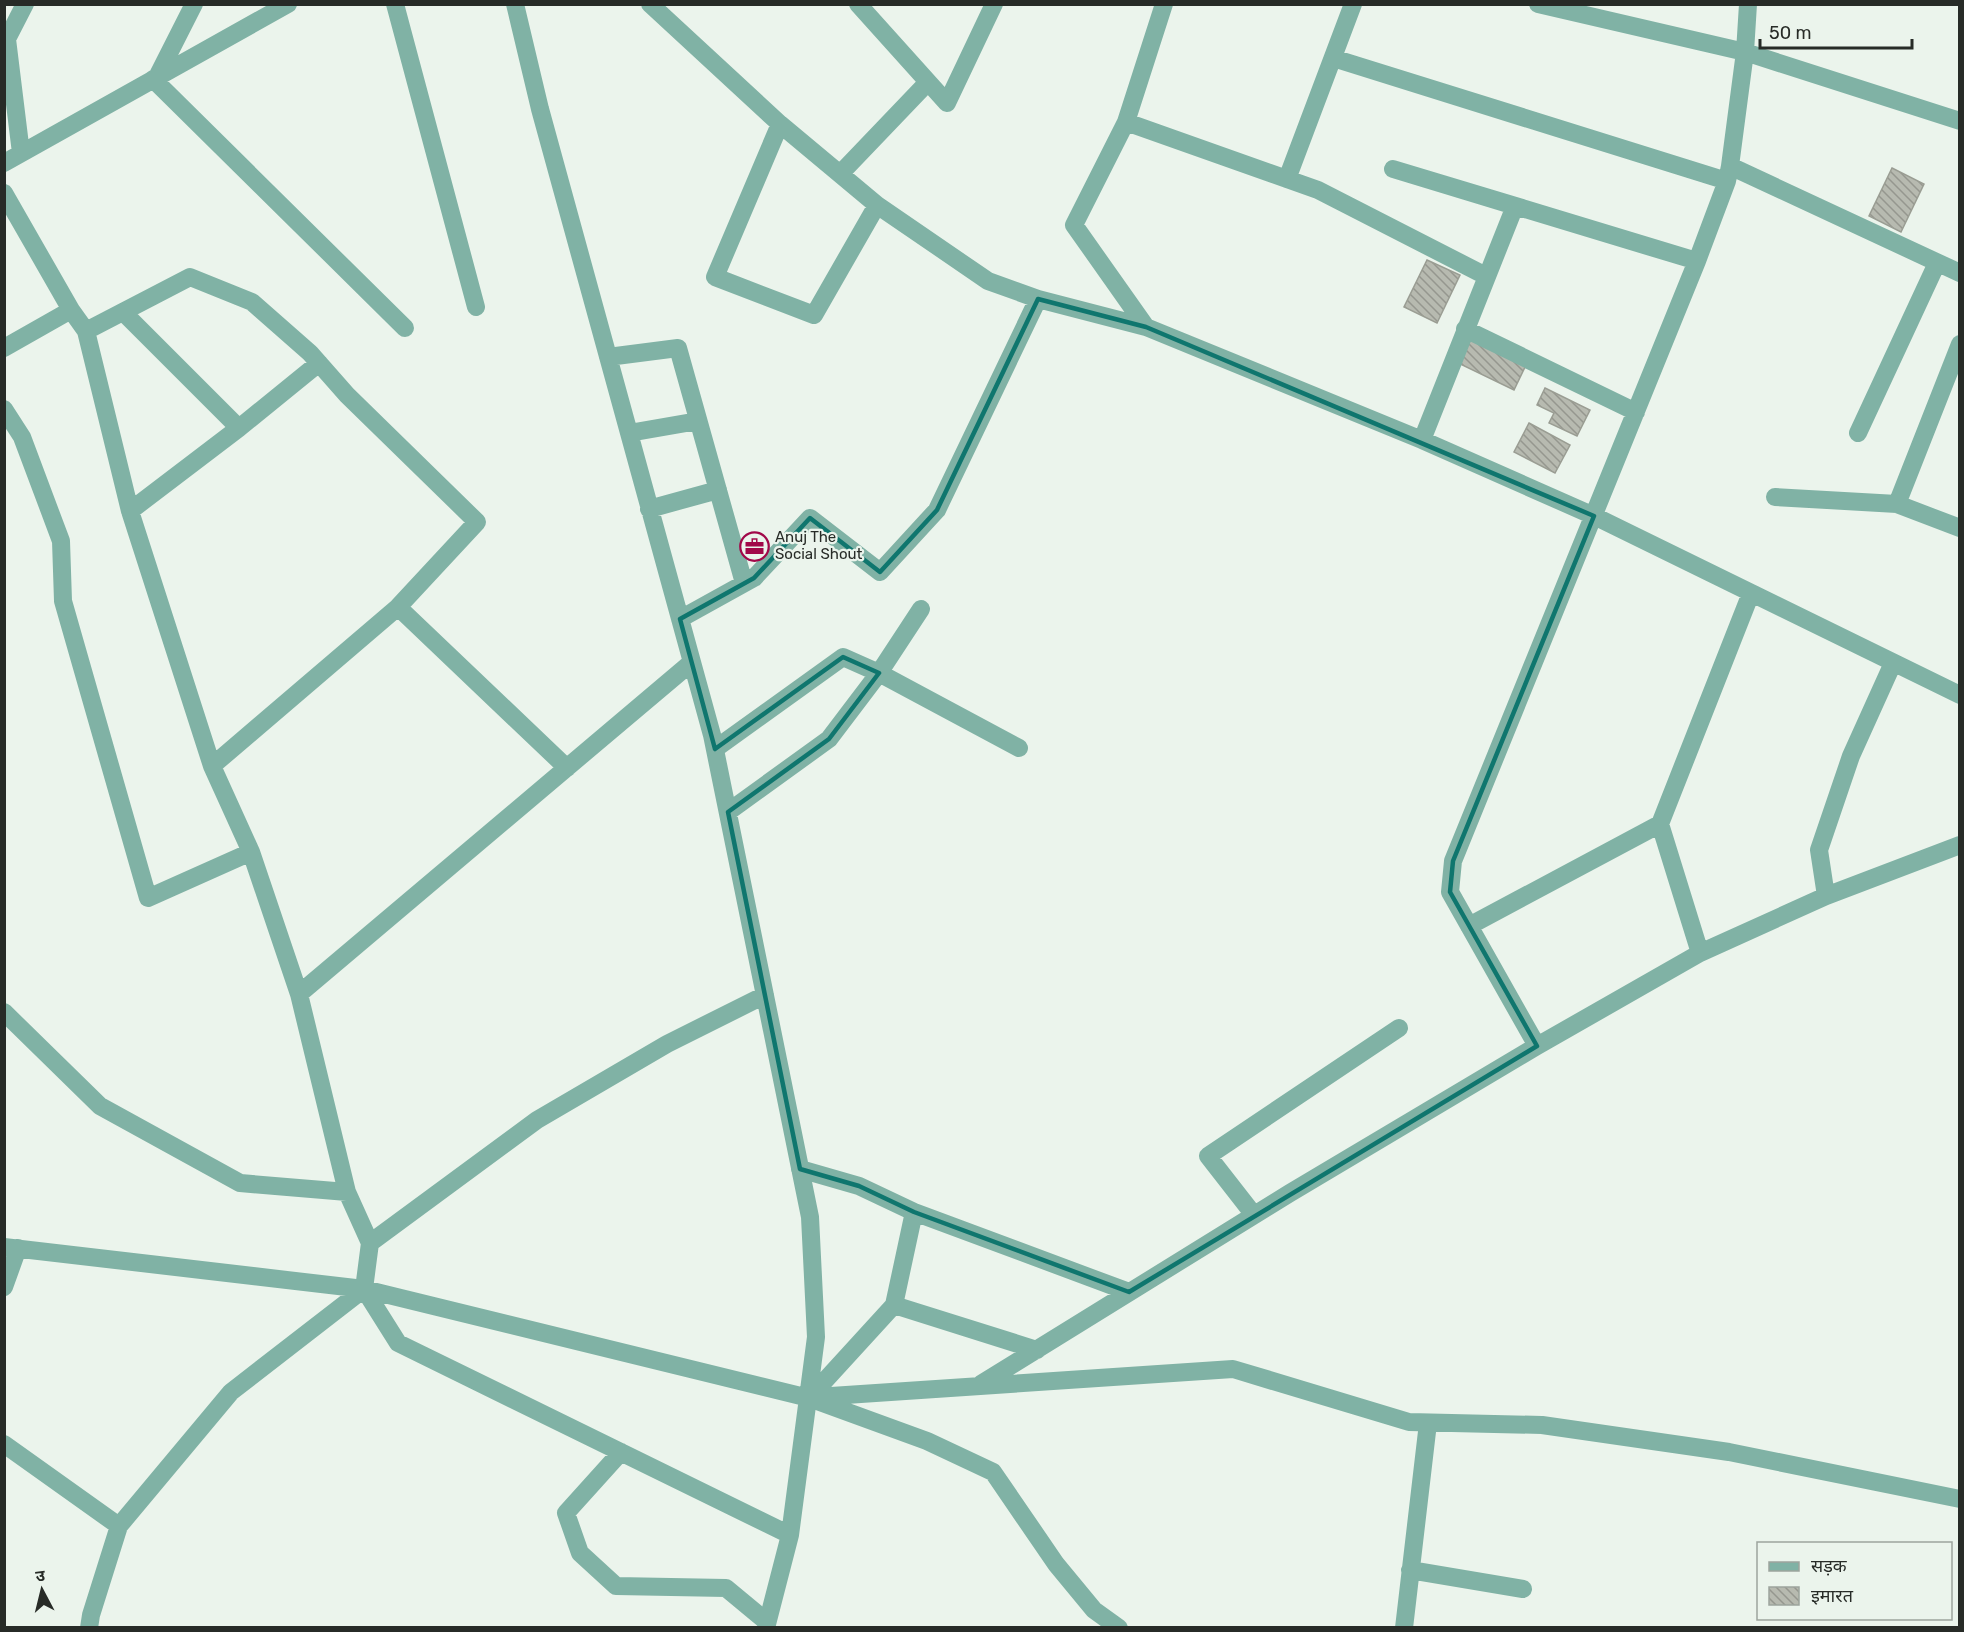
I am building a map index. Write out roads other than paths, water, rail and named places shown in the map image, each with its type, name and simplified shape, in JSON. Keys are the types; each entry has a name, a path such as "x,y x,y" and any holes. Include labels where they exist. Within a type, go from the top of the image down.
{"street":[{"path":"21,153 7,39 25,4"},
{"path":"155,78 194,4"},
{"path":"4,163 288,4"},
{"path":"395,4 476,307"},
{"path":"515,4 540,109 715,748 810,1217 816,1337 790,1535 766,1625 726,1588 616,1586 580,1553 566,1513 621,1452"},
{"path":"650,4 780,124 877,205 988,281 1038,299 1146,327 1422,440 1594,516 1959,695"},
{"path":"858,4 947,103 994,4"},
{"path":"1146,327 1074,225 1126,122 1164,4"},
{"path":"1287,179 1353,4"},
{"path":"1538,4 1745,52 1959,121"},
{"path":"1537,1046 1450,892 1454,861 1697,261 1728,173 1745,52 1749,4"},
{"path":"1333,58 1728,173 1959,273"},
{"path":"155,78 405,328"},
{"path":"840,174 928,82"},
{"path":"1126,122 1318,190 1486,276"},
{"path":"780,124 715,277 814,315 877,205"},
{"path":"1393,169 1697,261"},
{"path":"4,193 71,310 86,331 130,511 212,766 251,852 299,994 347,1192 370,1243 364,1289 398,1343 790,1535"},
{"path":"1422,440 1515,206"},
{"path":"1858,433 1937,263"},
{"path":"86,331 190,277 252,302 319,363 347,395 477,522 398,607 212,766"},
{"path":"680,619 754,578 810,518 880,572 937,510 1038,299"},
{"path":"4,348 71,310"},
{"path":"123,312 239,428"},
{"path":"1466,329 1636,412"},
{"path":"1897,504 1959,344"},
{"path":"608,357 678,348 744,583"},
{"path":"130,511 239,428 319,363"},
{"path":"4,409 22,437 61,541 63,601 148,898 251,852"},
{"path":"629,433 698,421"},
{"path":"649,509 718,490"},
{"path":"1776,497 1897,504 1959,528"},
{"path":"1700,953 1660,824 1751,593"},
{"path":"398,607 567,768"},
{"path":"728,812 829,739 879,673 921,609"},
{"path":"715,748 843,657 879,673 1019,748"},
{"path":"299,994 692,662"},
{"path":"1826,896 1820,850 1851,756 1893,663"},
{"path":"1469,926 1660,824"},
{"path":"976,1387 1254,1215 1537,1046 1700,953 1826,896 1956,849"},
{"path":"370,1243 537,1120 667,1044 765,995"},
{"path":"4,1012 100,1106 240,1183 347,1192"},
{"path":"1254,1215 1208,1156 1399,1028"},
{"path":"800,1169 859,1186 914,1212 1129,1292"},
{"path":"809,1398 894,1305 914,1212"},
{"path":"4,1287 11,1247 364,1289 809,1398 927,1441 993,1473 1056,1564 1094,1610 1119,1628"},
{"path":"89,1628 90,1615 119,1526 231,1392 364,1289"},
{"path":"894,1305 1037,1350"},
{"path":"809,1398 1233,1370 1409,1422 1542,1425 1565,1428 1728,1452 1959,1499"},
{"path":"1404,1628 1428,1423"},
{"path":"4,1444 119,1526"},
{"path":"1410,1570 1523,1589"}],"place":[{"name":"Anuj The Social Shout","path":"754,546"}]}
